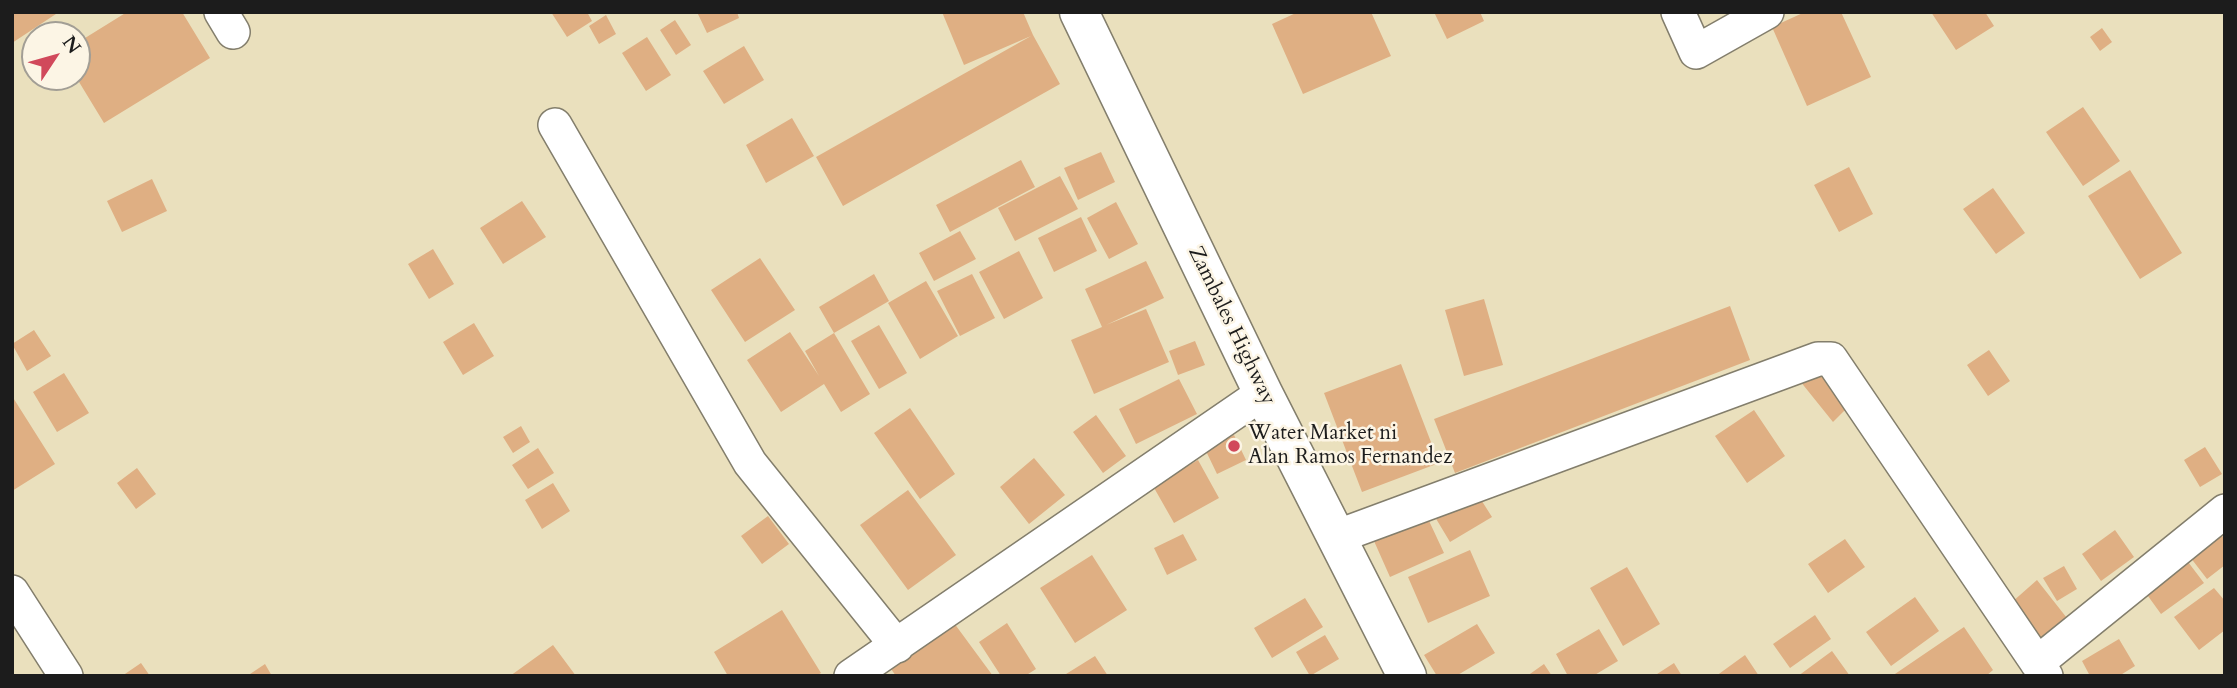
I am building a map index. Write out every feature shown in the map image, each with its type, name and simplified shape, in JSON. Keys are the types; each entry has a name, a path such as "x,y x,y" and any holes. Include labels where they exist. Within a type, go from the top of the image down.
{"main road":[{"name":"Zambales Highway","path":"1079,12 1263,393 1407,676"}],"street":[{"path":"1678,12 1696,52 1767,12"},
{"path":"555,125 750,463 897,646"},
{"path":"1336,537 1818,359 1831,359 2041,669 2225,511"},
{"path":"851,676 1263,393"},
{"path":"12,592 66,676"}],"building":[{"path":"12,12 59,12 45,21 21,21 21,37 12,43"},
{"path":"127,12 182,12 210,58 104,123 85,91 91,91 91,34"},
{"path":"551,12 587,12 592,21 567,37"},
{"path":"697,12 737,12 739,18 707,33"},
{"path":"942,12 1023,12 1060,84 843,206 816,157 1031,36 964,65"},
{"path":"1298,12 1371,12 1391,56 1303,94 1272,24"},
{"path":"1434,12 1480,12 1484,21 1447,39"},
{"path":"1805,12 1841,12 1871,77 1807,106 1772,27"},
{"path":"1931,12 1985,12 1994,26 1956,50"},
{"path":"606,15 616,34 599,44 589,26"},
{"path":"675,20 691,45 676,55 660,30"},
{"path":"2102,28 2112,42 2100,51 2090,37"},
{"path":"647,37 671,75 646,91 622,53"},
{"path":"744,46 764,80 724,104 703,71"},
{"path":"2083,107 2120,161 2083,186 2046,132"},
{"path":"792,118 814,156 766,183 746,145"},
{"path":"1101,152 1115,182 1078,200 1064,168"},
{"path":"1021,160 1035,187 950,232 936,205"},
{"path":"1849,167 1873,214 1839,232 1814,185"},
{"path":"2130,170 2182,253 2140,279 2088,196"},
{"path":"1060,176 1078,209 1015,241 998,208"},
{"path":"152,179 167,211 122,232 107,201"},
{"path":"1993,188 2025,233 1996,254 1963,209"},
{"path":"522,201 546,237 503,264 480,228"},
{"path":"1116,202 1138,244 1109,259 1087,218"},
{"path":"1081,217 1097,251 1054,272 1038,238"},
{"path":"960,231 976,259 934,281 919,253"},
{"path":"433,249 454,284 429,299 408,264"},
{"path":"1019,251 1043,298 1004,319 979,272"},
{"path":"760,258 795,310 745,342 711,290"},
{"path":"1146,261 1164,298 1106,325 1146,309 1169,362 1094,394 1071,340 1102,327 1085,289"},
{"path":"874,274 889,301 834,333 819,307"},
{"path":"972,274 995,318 960,336 937,291"},
{"path":"926,281 958,336 920,359 888,303"},
{"path":"1484,299 1503,365 1464,376 1445,310"},
{"path":"1730,306 1750,360 1455,473 1434,419"},
{"path":"474,323 494,356 463,375 443,342"},
{"path":"879,325 907,373 879,389 851,341"},
{"path":"34,330 51,356 27,371 12,344"},
{"path":"790,332 819,376 805,351 834,333 870,394 841,412 824,384 781,412 747,360"},
{"path":"1195,341 1205,365 1178,375 1169,351"},
{"path":"1989,350 2010,381 1988,396 1967,365"},
{"path":"1824,362 1853,402 1833,422 1800,381"},
{"path":"1401,364 1439,463 1362,492 1324,393"},
{"path":"64,373 89,413 57,432 33,392"},
{"path":"1179,379 1197,414 1136,444 1119,409"},
{"path":"12,396 55,464 12,491"},
{"path":"910,408 955,474 920,499 874,433"},
{"path":"1754,410 1785,456 1747,483 1715,436"},
{"path":"1096,415 1126,456 1103,473 1073,432"},
{"path":"521,426 530,442 513,453 503,437"},
{"path":"1234,435 1246,460 1217,474 1205,449"},
{"path":"2205,447 2222,474 2200,487 2184,460"},
{"path":"538,448 554,473 528,489 512,465"},
{"path":"1034,458 1065,495 1029,524 1000,487"},
{"path":"1198,460 1219,498 1174,523 1153,486"},
{"path":"137,468 156,494 136,509 117,483"},
{"path":"553,483 570,511 542,529 525,500"},
{"path":"1473,487 1492,517 1450,542 1432,512"},
{"path":"908,490 956,555 908,590 860,525"},
{"path":"1423,508 1444,553 1390,577 1370,532"},
{"path":"768,516 789,544 762,564 741,536"},
{"path":"2115,530 2134,557 2101,581 2082,554"},
{"path":"2218,530 2225,540 2225,565 2207,579 2187,553"},
{"path":"1183,534 1197,560 1167,575 1154,548"},
{"path":"1845,539 1865,567 1828,593 1808,564"},
{"path":"1470,550 1490,596 1428,623 1408,577"},
{"path":"2182,554 2204,583 2161,614 2140,585"},
{"path":"1092,555 1127,610 1075,643 1040,588"},
{"path":"2064,566 2077,589 2057,601 2043,578"},
{"path":"1627,567 1660,624 1623,646 1590,588"},
{"path":"2037,580 2074,627 2035,657 2003,610"},
{"path":"2214,588 2225,601 2225,630 2199,650 2174,617"},
{"path":"1915,597 1939,631 1891,666 1866,632"},
{"path":"1305,598 1323,627 1272,658 1254,628"},
{"path":"782,610 821,673 816,676 728,676 714,652"},
{"path":"1815,615 1831,639 1790,668 1773,644"},
{"path":"954,623 993,676 896,676 891,669"},
{"path":"1007,623 1036,669 1025,676 1001,676 979,642"},
{"path":"1477,624 1495,653 1456,676 1437,676 1424,655"},
{"path":"1964,627 1993,670 1986,676 1892,676"},
{"path":"1599,629 1618,661 1593,676 1568,676 1556,654"},
{"path":"1325,635 1339,659 1310,676 1296,652"},
{"path":"2119,639 2135,666 2119,676 2090,676 2082,661"},
{"path":"553,645 576,676 510,676"},
{"path":"1832,651 1850,676 1798,676"},
{"path":"1745,655 1759,676 1716,676"},
{"path":"1095,656 1108,676 1067,676 1066,674"},
{"path":"141,663 150,676 122,676"},
{"path":"1674,663 1682,676 1654,676"},
{"path":"265,664 272,676 247,676"},
{"path":"1544,664 1552,676 1527,676"}],"place":[{"name":"Water Market ni Alan Ramos Fernandez","path":"1234,446"}]}
